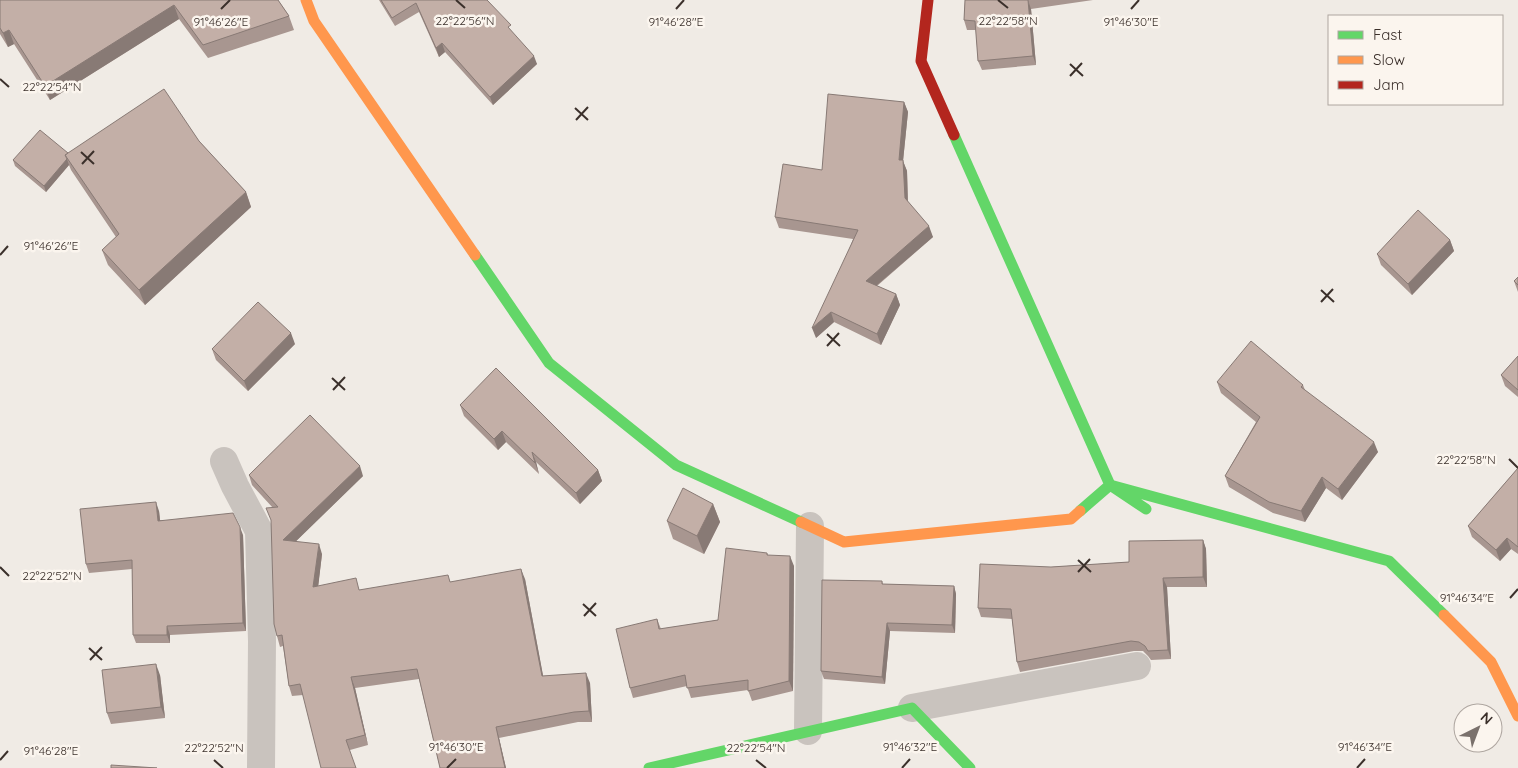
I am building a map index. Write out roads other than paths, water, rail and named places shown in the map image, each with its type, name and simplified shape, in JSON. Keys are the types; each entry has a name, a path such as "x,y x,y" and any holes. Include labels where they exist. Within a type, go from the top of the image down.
{"street":[{"path":"306,0 314,21 549,363 676,465 844,542 1071,519 1110,485"},
{"path":"928,0 921,61 1110,485 1146,509"},
{"path":"224,461 259,531 262,640 261,768"},
{"path":"1110,485 1389,562 1491,662 1518,716"},
{"path":"808,732 810,526"},
{"path":"649,768 912,708 1136,666"},
{"path":"912,708 970,768"}]}
